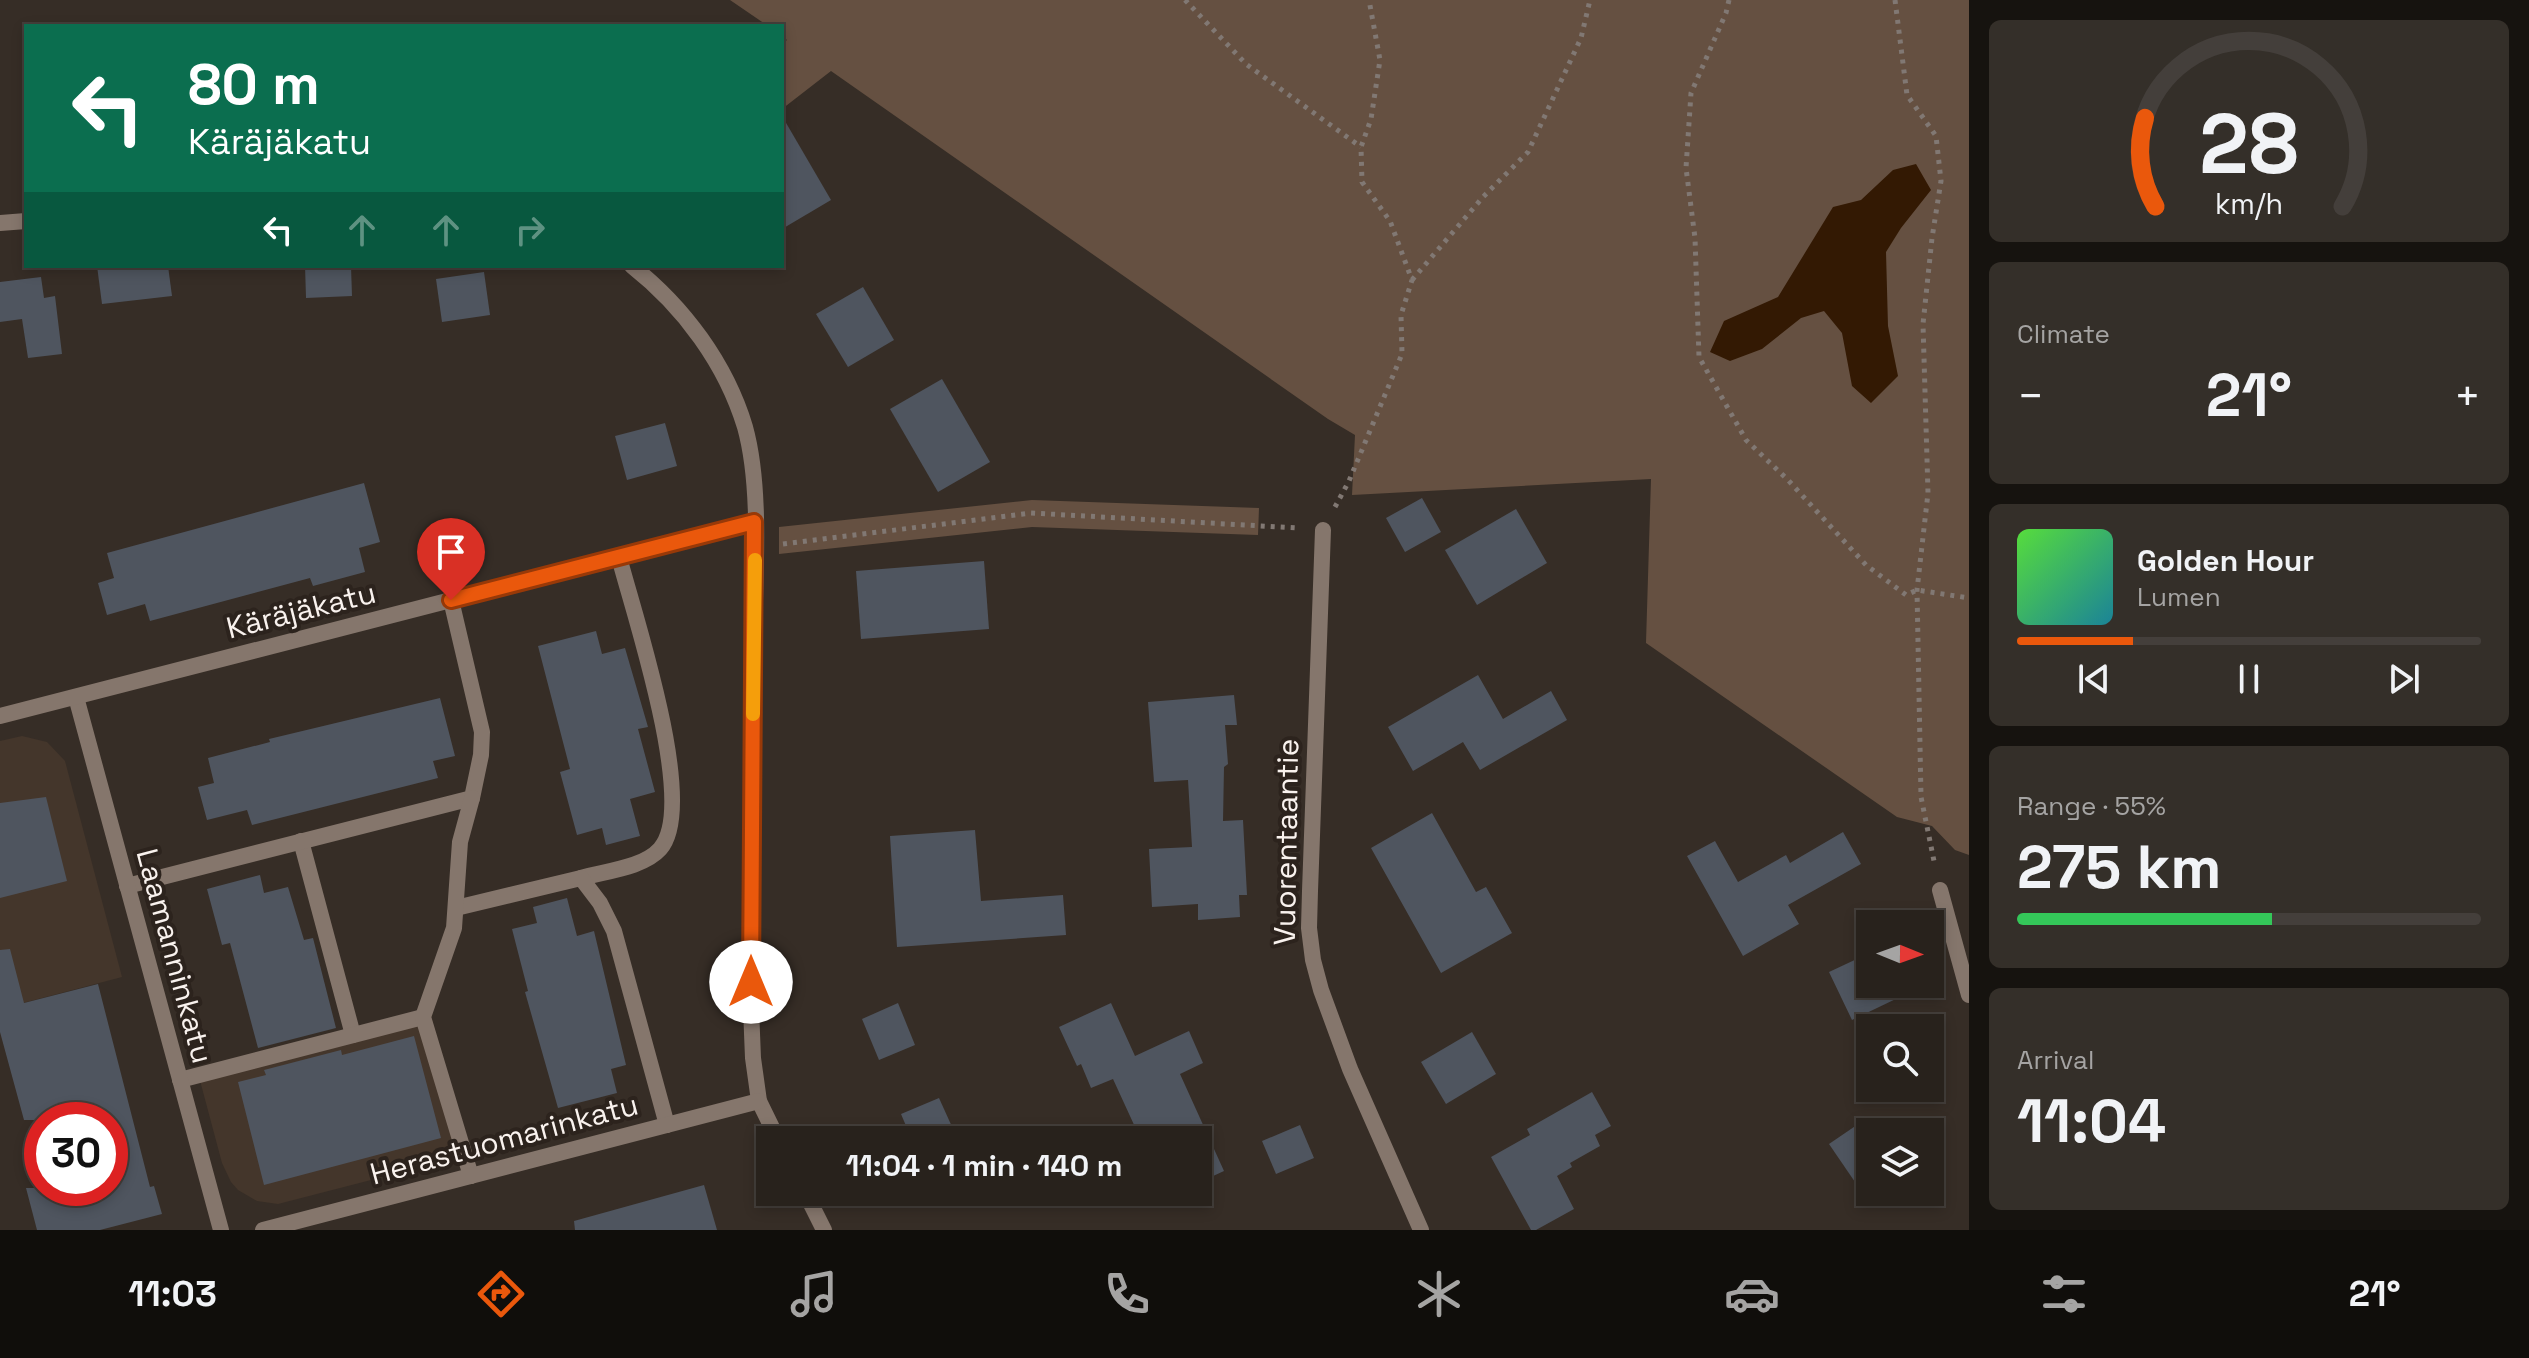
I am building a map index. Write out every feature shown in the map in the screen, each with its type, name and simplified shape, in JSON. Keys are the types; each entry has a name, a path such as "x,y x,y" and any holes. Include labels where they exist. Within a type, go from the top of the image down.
{"street":[{"path":"0,223 24,221"},
{"path":"634,268 668,298 704,342 730,388 746,430 751,457 755,547 751,1008 759,1101 771,1126"},
{"name":"Käräjäkatu","path":"0,716 754,522"},
{"name":"Vuorentaantie","path":"1323,530 1309,928 1313,960 1350,1069 1421,1230"},
{"path":"456,908 581,878 652,856 663,846 669,829 671,775 667,733 619,557"},
{"path":"451,600 482,732 481,755 460,842 455,878 454,928 423,1017 471,1176"},
{"name":"Laamanninkatu","path":"76,697 221,1230"},
{"path":"127,886 472,798"},
{"path":"301,841 353,1035"},
{"path":"581,878 608,915 614,931 667,1125"},
{"path":"1940,890 1969,995"},
{"path":"180,1080 423,1017"},
{"name":"Herastuomarinkatu","path":"263,1230 759,1101"},
{"path":"812,1206 824,1230"}],"path":[{"path":"1185,0 1246,64 1361,147"},
{"path":"1369,0 1380,60 1371,119 1361,147 1362,182 1390,221 1412,280"},
{"path":"755,547 1031,513 1323,530 1349,481 1402,354 1401,315 1412,280 1483,197 1528,152 1581,38 1590,0"},
{"path":"1729,0 1691,93 1686,168 1695,238 1699,357 1746,440 1788,480 1866,565 1906,595 1917,590 1969,598"},
{"path":"1895,0 1907,95 1936,136 1941,181 1923,324 1928,493 1917,590 1921,797 1940,890"}],"shaded area":[{"path":"730,0 1969,0 1969,855 1955,850 1932,826 1897,817 1646,643 1651,479 1352,495 1355,435 831,71 784,107 784,42 787,40 784,38 784,24 765,24"},
{"path":"1916,164 1931,190 1886,252 1888,326 1898,376 1871,403 1852,386 1842,333 1824,311 1801,318 1762,349 1730,361 1710,352 1724,321 1778,297 1833,207 1861,200 1893,170"},
{"path":"1032,500 1259,508 1258,535 1032,527 779,554 779,527"},
{"path":"22,736 47,742 65,761 122,977 0,1009 0,741"},
{"path":"430,1012 468,1155 278,1204 257,1201 238,1190 222,1163 198,1073"}],"building":[{"path":"784,119 831,200 784,228"},
{"path":"97,268 168,268 172,296 102,304"},
{"path":"305,268 351,268 352,296 306,298"},
{"path":"484,272 490,315 442,322 436,279"},
{"path":"41,277 44,298 55,296 62,354 28,358 22,319 0,322 0,282"},
{"path":"863,287 894,340 848,367 816,314"},
{"path":"942,379 990,462 938,492 890,409"},
{"path":"665,423 677,466 627,480 615,436"},
{"path":"364,483 380,542 359,548 365,572 313,586 310,578 150,621 145,604 107,615 98,583 114,578 107,553"},
{"path":"1422,498 1441,532 1405,552 1386,518"},
{"path":"1516,509 1547,563 1477,605 1445,550"},
{"path":"984,561 989,629 861,639 856,571"},
{"path":"596,631 602,654 625,648 648,727 638,729 655,792 630,799 640,836 606,845 602,828 577,835 560,772 570,769 538,646"},
{"path":"1478,675 1503,719 1551,691 1567,720 1480,770 1463,742 1413,771 1388,727"},
{"path":"1234,695 1237,725 1225,725 1228,764 1224,767 1223,821 1243,820 1247,895 1239,895 1240,917 1198,920 1198,904 1152,907 1149,849 1192,847 1188,780 1154,782 1148,702"},
{"path":"440,698 455,756 433,761 438,778 252,825 247,810 207,820 198,787 214,783 208,758 270,742 269,739"},
{"path":"46,797 67,881 0,898 0,803"},
{"path":"1432,813 1476,892 1486,887 1512,933 1441,973 1371,848"},
{"path":"975,830 981,901 1063,895 1066,935 897,947 890,836"},
{"path":"1843,832 1861,864 1788,905 1799,924 1743,956 1687,856 1715,841 1738,882 1786,855 1790,863"},
{"path":"260,875 264,893 288,887 304,940 313,938 336,1028 258,1048 230,943 222,945 207,889"},
{"path":"567,898 577,936 594,931 626,1065 611,1069 617,1093 558,1108 525,992 528,991 512,929 537,923 533,907"},
{"path":"10,949 24,1003 98,984 150,1187 154,1186 162,1214 100,1230 37,1230 31,1206 128,1206 128,1102 24,1102 24,1120 0,1032 0,950"},
{"path":"1856,959 1856,998 1898,998 1864,1014 1856,1014 1852,1020 1829,972"},
{"path":"898,1003 915,1045 879,1060 862,1019"},
{"path":"1111,1003 1135,1056 1189,1031 1203,1063 1180,1074 1204,1126 1135,1126 1113,1079 1091,1088 1059,1027"},
{"path":"1472,1032 1496,1074 1446,1104 1421,1062"},
{"path":"414,1036 441,1138 264,1185 238,1082 266,1075 264,1070 341,1050 342,1055"},
{"path":"1592,1092 1611,1126 1595,1135 1600,1146 1570,1163 1572,1167 1557,1176 1574,1209 1531,1230 1491,1157 1530,1135 1527,1129"},
{"path":"939,1098 952,1126 906,1126 901,1114"},
{"path":"1300,1125 1314,1158 1276,1174 1262,1141"},
{"path":"1856,1126 1856,1184 1829,1144"},
{"path":"1212,1145 1224,1171 1212,1177"},
{"path":"704,1185 717,1230 575,1230 574,1221"}],"slow traffic":[{"path":"753,714 755,560"}],"route":[{"path":"451,600 754,522 751,982"}]}
